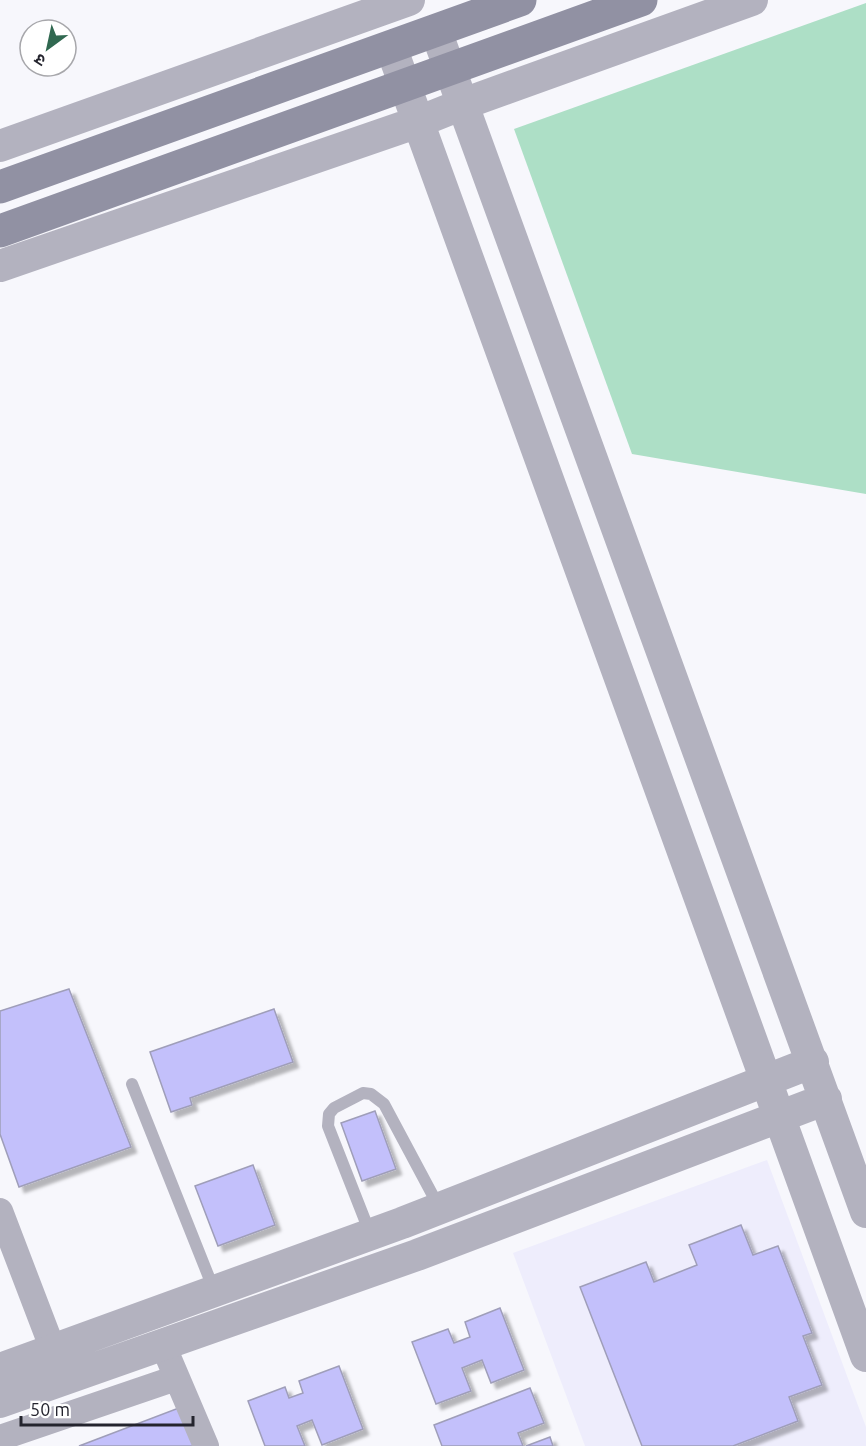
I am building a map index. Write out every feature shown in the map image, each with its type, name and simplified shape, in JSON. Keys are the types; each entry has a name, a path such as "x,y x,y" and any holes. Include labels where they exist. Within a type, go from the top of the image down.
{"main road":[{"path":"0,187 520,0"},
{"path":"0,231 641,0"}],"street":[{"path":"0,146 358,14 409,0"},
{"path":"0,266 418,122 752,0"},
{"path":"436,31 866,1212"},
{"path":"391,47 866,1356"},
{"path":"0,1369 440,1208 813,1062"},
{"path":"0,1402 417,1255 826,1099"},
{"path":"0,1211 65,1380"},
{"path":"163,1345 206,1446"},
{"path":"0,1438 176,1378"}],"lane":[{"path":"132,1084 215,1291"},
{"path":"371,1234 328,1126 328,1119 334,1108 363,1093 371,1094 384,1104 440,1208"}],"shaded area":[{"path":"767,1160 866,1427 866,1446 585,1446 513,1253"}],"green space":[{"path":"866,3 866,494 632,454 514,129"}],"building":[{"path":"69,989 131,1147 19,1187 0,1134 0,1011"},
{"path":"274,1009 293,1062 190,1098 192,1105 171,1112 150,1052"},
{"path":"375,1111 396,1169 362,1181 341,1123"},
{"path":"253,1165 275,1225 218,1246 195,1186"},
{"path":"741,1225 753,1255 778,1246 812,1333 803,1336 822,1385 789,1397 798,1421 733,1446 642,1446 580,1287 646,1262 654,1282 697,1265 689,1245"},
{"path":"500,1308 524,1370 491,1383 482,1360 462,1368 471,1391 436,1404 412,1342 448,1329 454,1343 470,1337 465,1322"},
{"path":"339,1366 363,1429 322,1445 312,1420 297,1426 305,1446 265,1446 248,1401 285,1387 289,1398 303,1393 299,1381"},
{"path":"530,1388 544,1423 518,1433 523,1446 442,1446 434,1425"},
{"path":"184,1406 195,1446 79,1446"},
{"path":"550,1437 553,1446 526,1446"}]}
